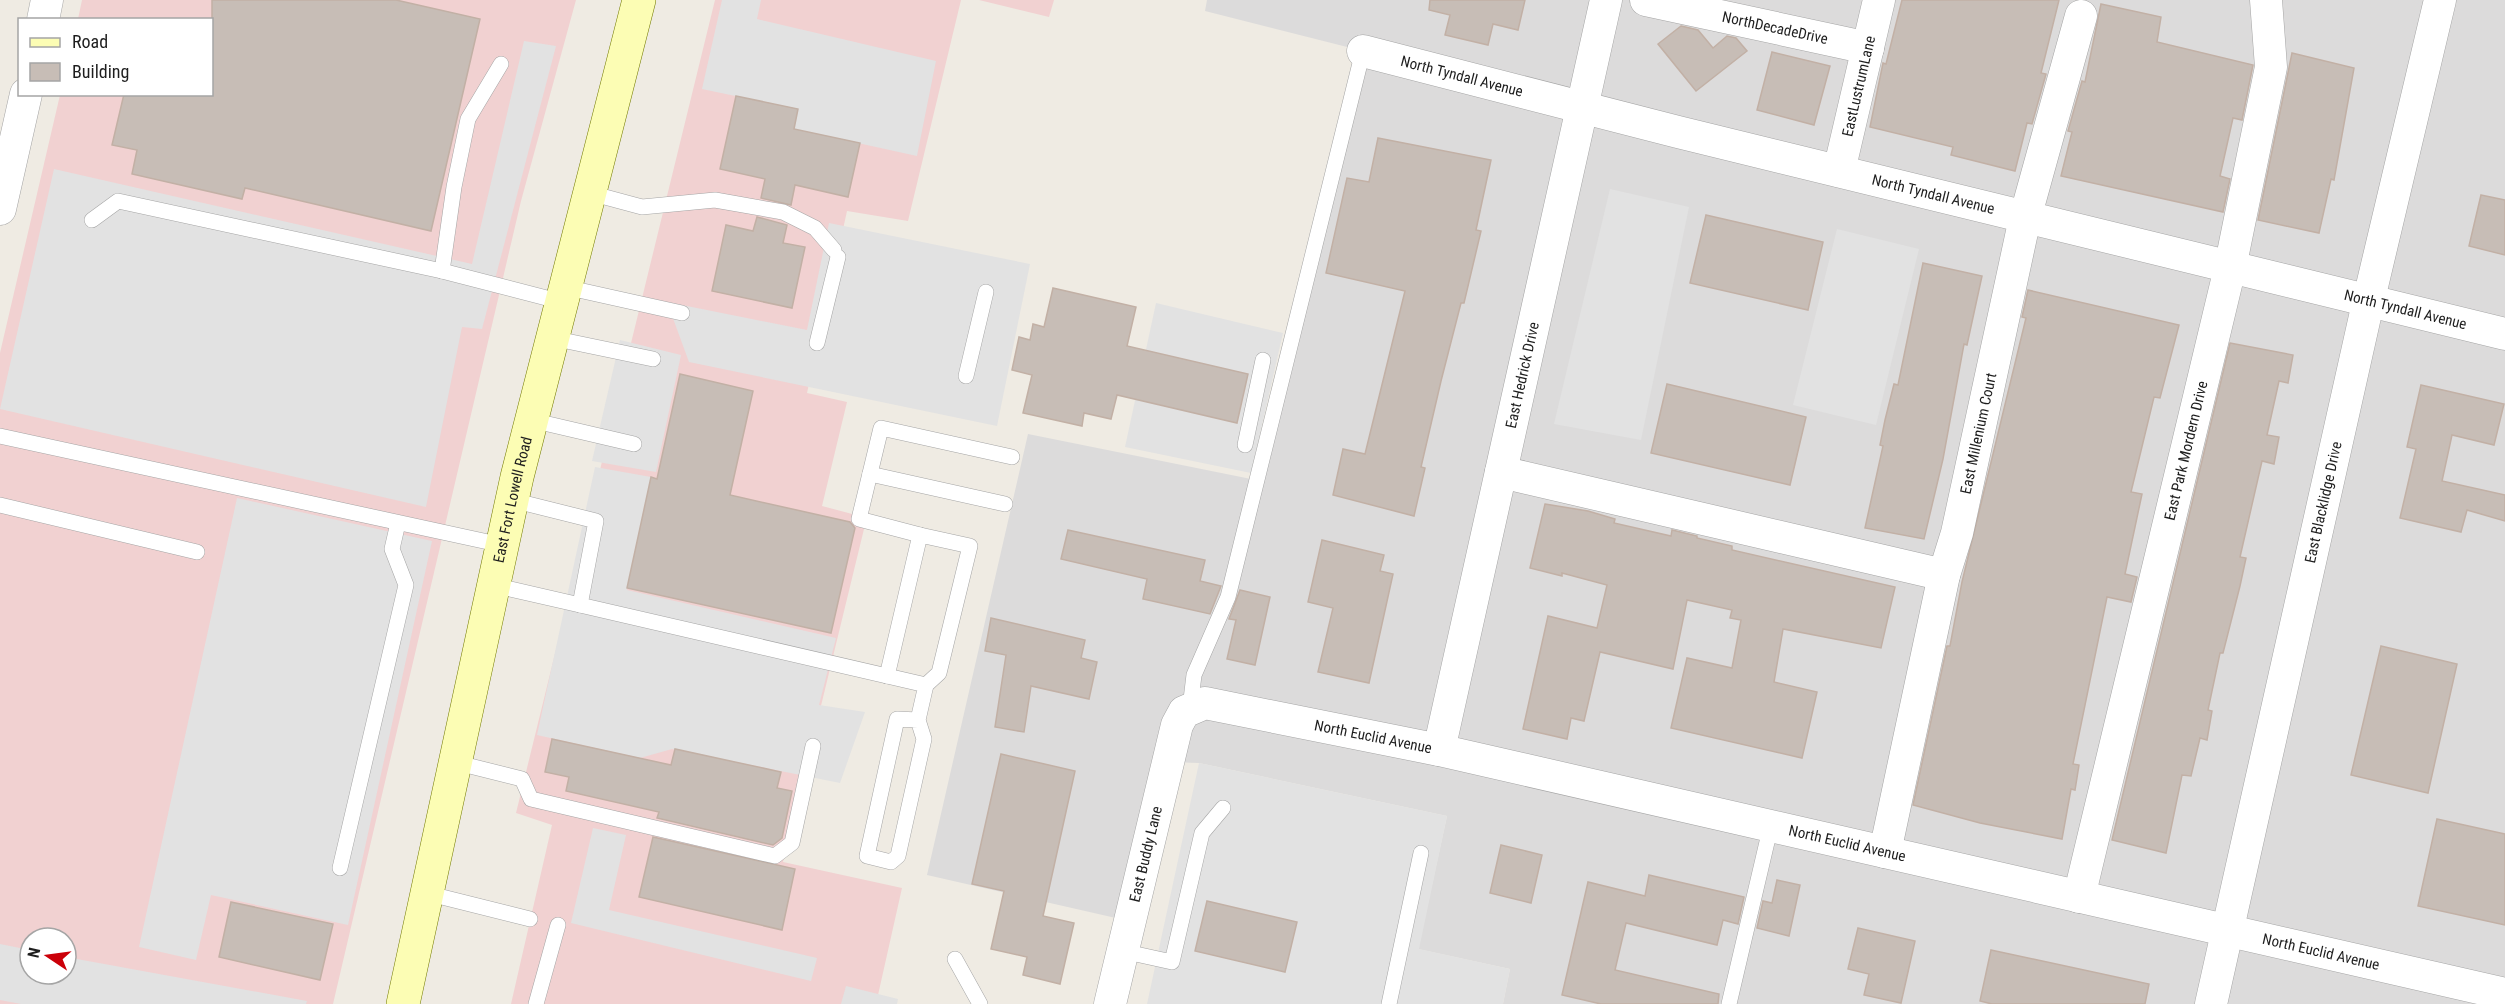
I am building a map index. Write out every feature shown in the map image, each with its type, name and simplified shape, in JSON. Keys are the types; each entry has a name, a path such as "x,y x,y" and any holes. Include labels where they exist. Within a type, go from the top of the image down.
{"main road":[{"name":"East Fort Lowell Road","path":"403,1004 512,500 590,193 634,1"}],"street":[{"path":"43,18 47,0"},
{"name":"East Hedrick Drive","path":"1439,750 1606,0"},
{"name":"NorthDecadeDrive","path":"1646,0 1868,48"},
{"name":"EastLustrumLane","path":"1839,171 1879,0"},
{"name":"East Park Mordern Drive","path":"2079,897 2230,268 2271,66 2266,0"},
{"name":"East Blacklidge Drive","path":"2211,1004 2368,303 2440,0"},
{"name":"East Millenium Court","path":"1885,852 1944,575 1957,533 2025,218 2081,16"},
{"name":"North Tyndall Avenue","path":"1363,51 1581,108 2368,303 2505,334"},
{"path":"0,209 26,96"},
{"path":"1501,472 1944,575"},
{"name":"North Euclid Avenue","path":"1190,708 1205,703 1224,705 1439,750 2505,994"},
{"name":"East Buddy Lane","path":"1110,1004 1177,725 1190,708"}],"lane":[{"path":"1190,708 1194,675 1228,597 1363,51"},
{"path":"442,271 454,187 468,119 501,64"},
{"path":"590,193 642,207 715,200 783,212 815,228 836,254 818,343"},
{"path":"92,220 118,201 442,271 564,295 682,313"},
{"path":"966,376 986,292"},
{"path":"552,338 654,359"},
{"path":"1245,445 1263,360"},
{"path":"531,420 634,444"},
{"path":"918,720 897,720 867,856 891,862 898,856 924,739 918,720 926,685 939,673 970,546 859,519 881,428 1012,457"},
{"path":"0,435 502,545"},
{"path":"870,474 1005,504"},
{"path":"512,500 596,521 580,605"},
{"path":"0,505 197,552"},
{"path":"340,867 406,585 392,549 398,523"},
{"path":"887,676 920,535"},
{"path":"493,585 926,685"},
{"path":"454,762 522,779 531,799 775,856 792,843 813,746"},
{"path":"1122,951 1172,963 1202,833 1223,808"},
{"path":"1729,1004 1771,825"},
{"path":"1389,1004 1421,854"},
{"path":"426,893 530,919"},
{"path":"536,1004 558,926"},
{"path":"955,959 980,1004"}],"shaded area":[{"path":"82,0 576,0 521,201 333,1004 0,1004 0,353 60,96 213,96 213,18 78,18"},
{"path":"715,0 961,0 908,221 847,211 807,393 847,402 822,506 856,515 864,529 783,862 902,888 876,1004 511,1004 552,825 516,813"},
{"path":"722,0 761,0 757,19 936,61 917,156 794,129 798,109 702,89"},
{"path":"979,0 1054,0 1049,17"},
{"path":"1207,0 2505,0 2505,1004 1503,1004 1510,969 1418,949 1447,816 1199,763 1168,762 1129,921 927,875 1028,434 1256,480 1363,51 1205,11"},
{"path":"524,41 556,46 482,329 462,327 426,507 0,409 54,169 472,264"},
{"path":"1610,189 1689,207 1641,440 1554,424"},
{"path":"829,223 1030,264 997,426 689,362 667,302 807,330"},
{"path":"1837,229 1919,249 1876,425 1793,405"},
{"path":"1156,303 1283,333 1251,473 1125,447"},
{"path":"620,340 681,355 656,472 592,461"},
{"path":"595,467 651,477 627,590 836,638 819,705 865,712 840,783 672,749 640,758 537,735"},
{"path":"237,498 432,541 348,925 211,895 196,960 139,947"},
{"path":"1199,763 1447,816 1419,949 1510,969 1503,1004 1147,1004"},
{"path":"593,828 626,835 609,910 817,958 811,981 571,923"},
{"path":"0,944 18,948 18,986 78,986 78,959 307,1001 306,1004 21,1004 0,1000"},
{"path":"846,986 898,999 897,1004 841,1004"}],"building":[{"path":"212,0 396,0 480,19 431,231 245,188 242,199 132,174 137,150 112,145 124,96 213,96"},
{"path":"1430,0 1525,0 1518,30 1493,24 1488,45 1445,35 1450,15 1429,10"},
{"path":"1902,0 2059,0 2041,73 2046,74 2032,124 2027,123 2015,171 1951,155 1953,147 1870,127 1883,63 1886,64"},
{"path":"2101,4 2161,17 2157,42 2253,65 2242,120 2233,118 2220,176 2230,179 2223,212 2061,176 2072,132 2068,131 2082,81 2085,82"},
{"path":"1681,26 1698,30 1713,48 1727,36 1736,38 1747,51 1696,91 1658,44"},
{"path":"1772,52 1830,66 1814,125 1757,110"},
{"path":"2292,53 2354,68 2334,180 2331,179 2319,233 2258,220"},
{"path":"736,96 798,109 794,129 860,143 848,197 795,185 791,205 761,198 765,179 720,169"},
{"path":"1378,138 1491,160 1476,230 1481,231 1464,303 1461,303 1441,381 1421,467 1425,468 1414,516 1333,495 1343,449 1365,454 1405,291 1326,273 1347,178 1369,182"},
{"path":"2481,195 2505,200 2505,255 2469,246"},
{"path":"1706,215 1823,242 1808,310 1690,283"},
{"path":"757,217 787,225 783,243 805,247 792,308 712,291 726,225 753,231"},
{"path":"1923,263 1982,276 1967,345 1964,344 1943,459 1924,539 1865,528 1883,446 1880,445 1885,420 1894,384 1898,385"},
{"path":"1053,288 1136,307 1127,346 1248,374 1237,423 1117,395 1111,419 1084,413 1082,426 1023,413 1032,375 1012,370 1019,337 1030,340 1033,324 1044,327"},
{"path":"2028,290 2179,325 2160,398 2154,397 2131,492 2142,494 2125,574 2137,577 2131,602 2107,597 2073,764 2079,765 2075,790 2071,789 2062,839 1980,823 1913,805 1947,646 1950,646 1962,582 2026,318 2022,317"},
{"path":"2230,343 2293,355 2288,383 2279,381 2267,435 2279,437 2274,464 2262,461 2240,557 2246,558 2240,586 2223,653 2220,653 2208,710 2212,711 2207,740 2200,738 2191,776 2182,775 2166,853 2112,840"},
{"path":"680,374 753,391 730,495 850,522 855,528 831,633 627,588 651,477 657,479"},
{"path":"1667,384 1806,417 1790,485 1651,453"},
{"path":"2421,385 2504,404 2494,445 2452,435 2442,481 2505,495 2505,521 2467,510 2461,532 2400,518 2416,449 2407,447"},
{"path":"1545,504 1588,511 1615,519 1614,523 1671,536 1672,530 1732,546 1732,550 1895,587 1881,648 1783,629 1774,682 1817,692 1802,758 1671,728 1687,658 1732,668 1741,620 1730,618 1732,610 1687,600 1673,669 1600,652 1584,721 1571,718 1567,739 1523,729 1548,616 1597,628 1607,585 1562,573 1562,576 1530,568"},
{"path":"1068,530 1205,560 1200,581 1221,586 1210,614 1143,599 1147,579 1061,559"},
{"path":"1322,540 1384,555 1380,571 1393,574 1369,683 1318,672 1333,608 1308,602"},
{"path":"1240,590 1270,597 1255,665 1227,659 1236,620 1229,619"},
{"path":"991,618 1085,640 1081,658 1097,662 1089,699 1031,686 1024,732 995,727 1006,655 985,651"},
{"path":"2381,646 2457,664 2428,793 2351,775"},
{"path":"552,739 671,765 675,749 781,772 777,788 792,791 782,838 773,845 657,818 659,812 566,791 569,777 545,772"},
{"path":"1001,754 1075,771 1043,916 1074,923 1060,984 1023,975 1027,957 991,949 1004,891 972,884"},
{"path":"2437,819 2505,834 2505,925 2418,906"},
{"path":"653,837 795,869 782,930 639,897"},
{"path":"1501,845 1542,855 1531,903 1490,893"},
{"path":"1649,875 1744,897 1738,924 1723,920 1717,945 1626,923 1615,970 1719,994 1718,1004 1601,1004 1562,995 1588,882 1645,896"},
{"path":"1777,880 1800,885 1789,936 1757,928 1763,901 1772,903"},
{"path":"1207,901 1297,922 1285,972 1195,951"},
{"path":"231,902 333,924 320,980 219,957"},
{"path":"1858,928 1915,941 1901,1003 1864,995 1869,974 1848,969"},
{"path":"1991,950 2149,984 2145,1004 1992,1004 1980,1001"}]}
